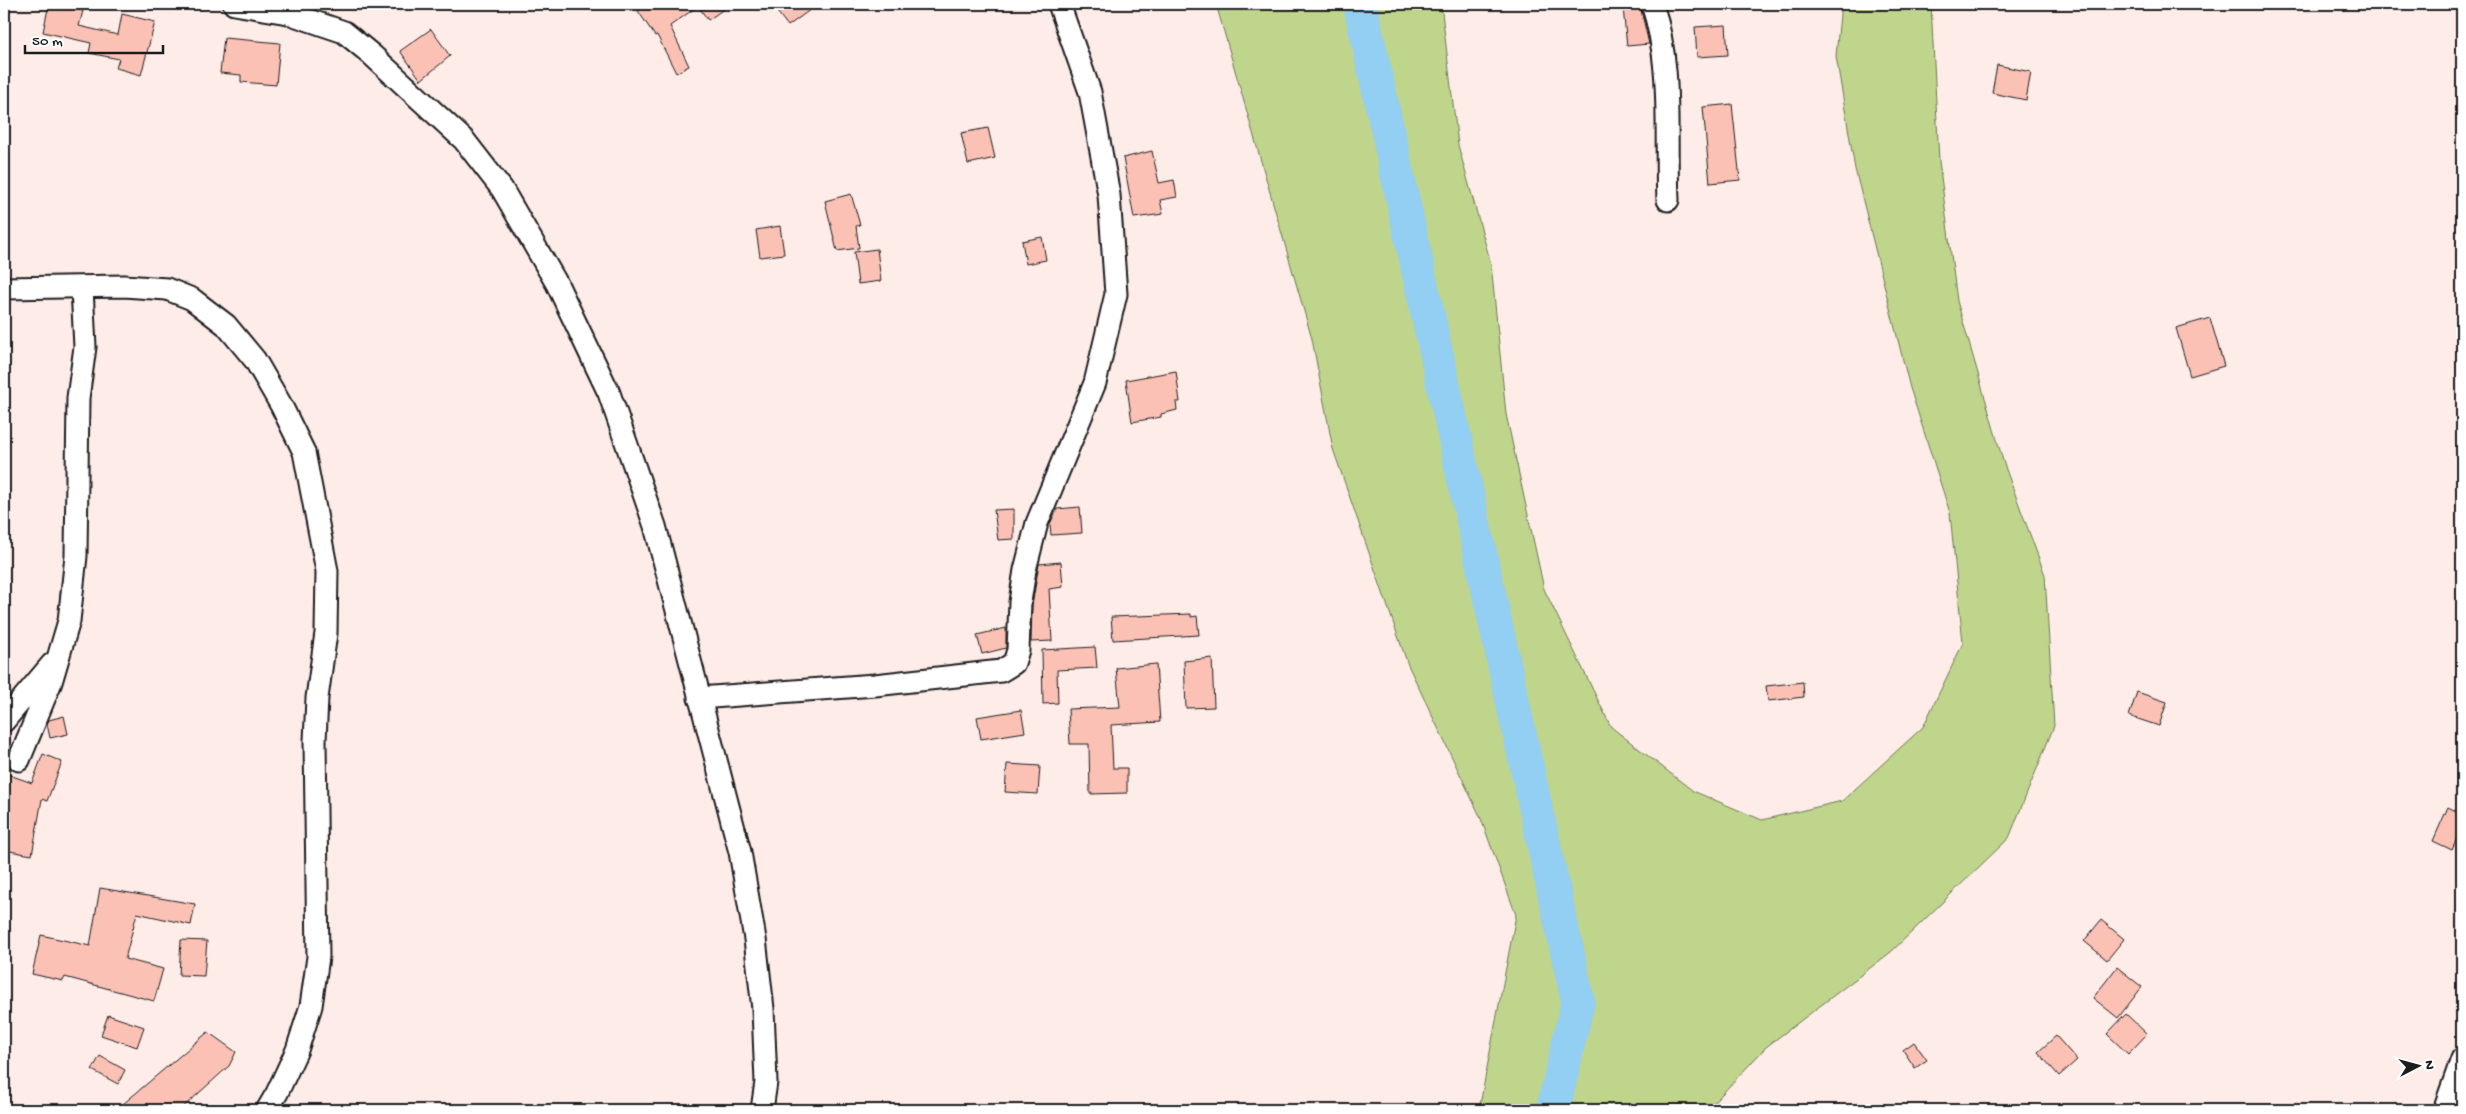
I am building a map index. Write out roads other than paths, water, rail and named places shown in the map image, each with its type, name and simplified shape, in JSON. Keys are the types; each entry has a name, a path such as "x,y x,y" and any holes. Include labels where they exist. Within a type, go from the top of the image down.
{"street":[{"path":"234,4 288,13 344,32 464,140 502,189 557,284 609,393 655,526 740,852 755,939 763,1008 766,1082 762,1110"},
{"path":"699,698 875,685 1001,671 1014,663 1018,650 1020,602 1025,570 1037,523 1095,382 1116,294 1109,195 1090,92 1059,4"},
{"path":"1652,4 1658,21 1665,72 1668,200"},
{"path":"4,288 124,286 168,289 192,299 226,325 255,360 281,405 304,452 327,571 326,633 317,698 315,741 318,956 311,1006 297,1050 267,1110"},
{"path":"19,760 39,712 68,621 76,556 78,398 85,347 82,288"},
{"path":"4,721 58,656"},
{"path":"2444,1110 2462,1059"}],"waterway":[{"path":"1360,4 1578,1001 1553,1110"}]}
